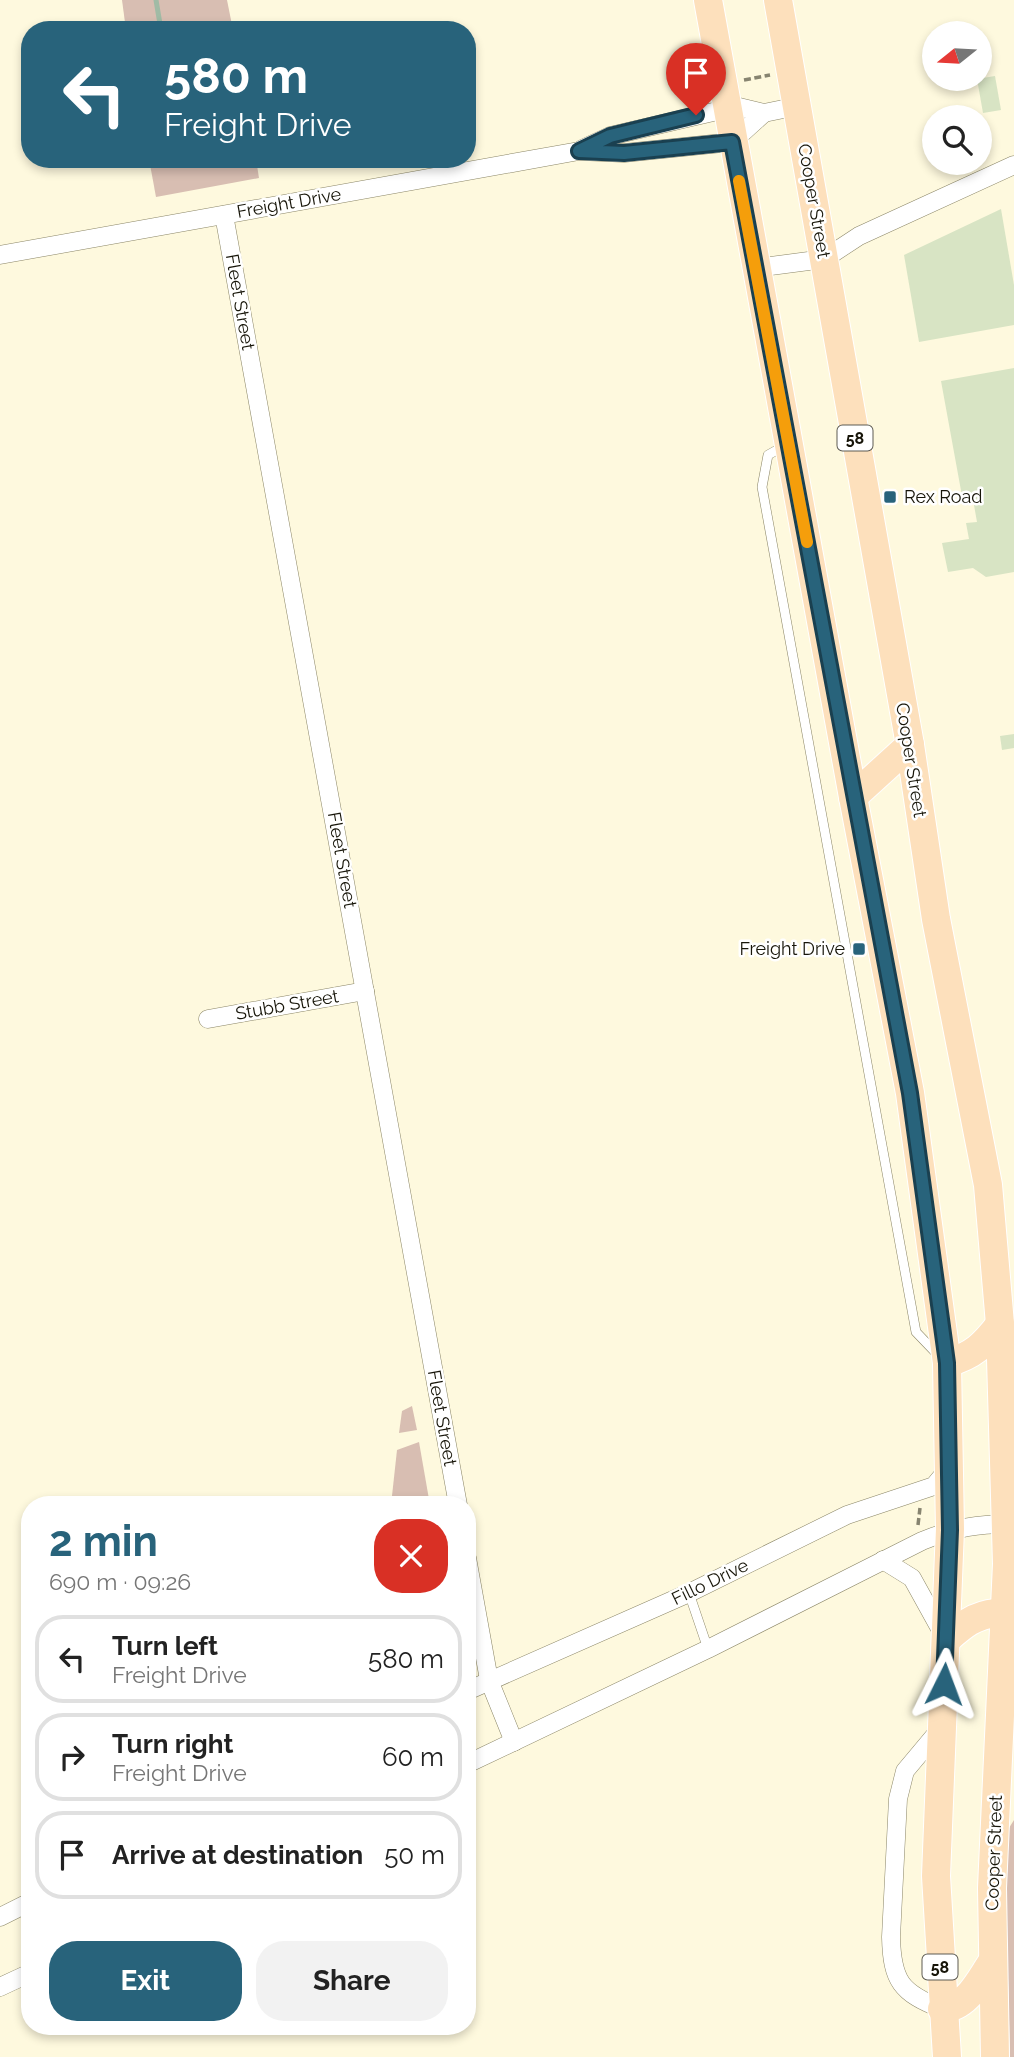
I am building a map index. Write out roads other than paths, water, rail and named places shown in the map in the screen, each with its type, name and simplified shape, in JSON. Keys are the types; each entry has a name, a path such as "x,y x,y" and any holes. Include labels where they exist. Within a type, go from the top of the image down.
{"main road":[{"name":"58","path":"708,0 755,268 910,1093 947,1363 950,1530 936,1876 947,2057"},
{"name":"Cooper Street","path":"778,0 910,745 936,919 988,1185 1000,1324 1010,1524 1001,1795 992,1962 996,2057"},
{"path":"853,797 910,745"},
{"path":"947,1363 968,1357 982,1348 1000,1324"},
{"path":"946,1640 968,1621 982,1614 996,1613 1006,1621"},
{"path":"942,2009 952,2008 967,1999 992,1962"}],"street":[{"name":"Freight Drive","path":"579,151 610,136 726,109 739,107 764,113 798,106"},
{"path":"732,142 764,113"},
{"name":"Freight Drive","path":"0,255 579,151 624,153 732,142"},
{"path":"755,268 824,259 859,236 1014,164"},
{"name":"Fleet Street","path":"224,215 456,1496"},
{"name":"Stubb Street","path":"208,1019 365,990"},
{"name":"Fillo Drive","path":"476,1686 689,1593 847,1515 934,1486 948,1469"},
{"path":"476,1760 708,1649 883,1560 950,1530 976,1524 1010,1524"},
{"path":"883,1560 912,1578 946,1640"},
{"path":"476,1608 489,1680 514,1742"},
{"path":"942,1727 905,1771 898,1799 891,1937 895,1976 903,1989 918,2000 942,2009"},
{"path":"0,1917 21,1906"},
{"path":"0,1987 21,1977"}],"lane":[{"path":"789,443 768,455 762,487 916,1332 947,1363"},
{"path":"689,1593 708,1649"}],"waterway":[{"path":"156,0 160,21"}],"place":[{"name":"Rex Road","path":"890,497"},
{"name":"Freight Drive","path":"859,949"}]}
